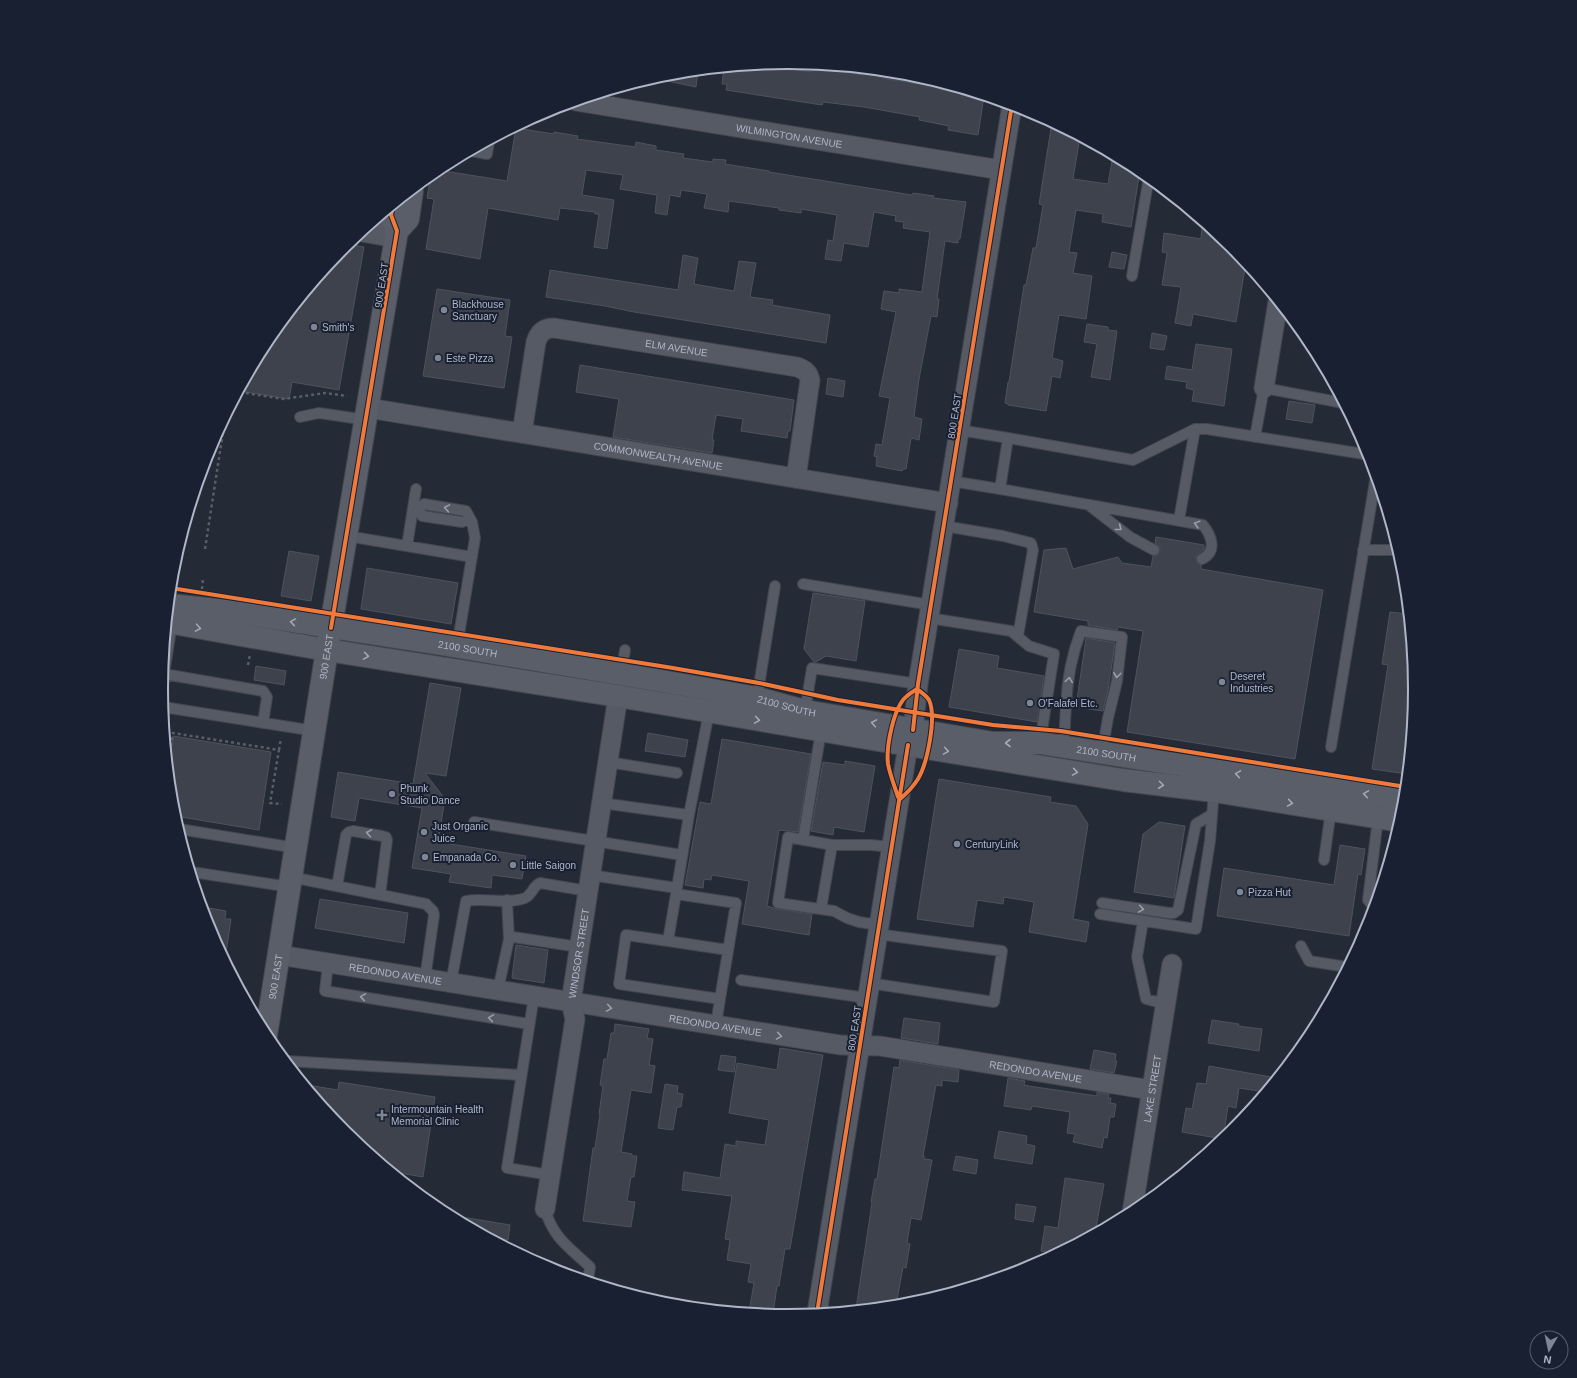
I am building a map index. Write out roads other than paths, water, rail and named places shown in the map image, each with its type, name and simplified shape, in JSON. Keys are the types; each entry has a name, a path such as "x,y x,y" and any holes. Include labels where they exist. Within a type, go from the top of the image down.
{"main road":[{"name":"900 EAST","path":"268,1024 327,650 397,235 408,219 411,197"},
{"name":"900 EAST","path":"391,213 397,235"},
{"name":"2100 SOUTH","path":"173,617 228,611 621,674 757,698 910,738 1123,780 1214,791 1394,820"},
{"name":"2100 SOUTH","path":"173,618 327,650 618,696 821,731 993,743 1040,743 1399,799"},
{"path":"480,674 489,668 503,668 603,683 610,682 621,674"},
{"path":"618,696 623,691 634,688 740,706 750,704 757,698"}],"street":[{"name":"WILMINGTON AVENUE","path":"587,103 1001,170"},
{"name":"800 EAST","path":"818,1308 1011,110"},
{"path":"381,222 397,235"},
{"path":"370,233 397,235"},
{"path":"1264,388 1277,308"},
{"name":"ELM AVENUE","path":"522,433 536,342 538,335 548,328 782,364 804,369 808,373 810,380 796,478"},
{"name":"COMMONWEALTH AVENUE","path":"368,414 522,433 948,503"},
{"name":"WINDSOR STREET","path":"545,1209 575,1019 571,1002 618,696"},
{"name":"REDONDO AVENUE","path":"279,955 840,1045 880,1046 1151,1090"},
{"name":"LAKE STREET","path":"1133,1205 1172,964"}],"lane":[{"path":"478,152 487,154 488,147"},
{"path":"1132,276 1148,184"},
{"path":"1256,437 1264,388 1338,402"},
{"path":"300,417 319,413 368,414"},
{"path":"960,430 1133,460 1195,429 1207,429 1362,454"},
{"path":"1179,520 1195,429"},
{"path":"1000,489 1008,438"},
{"path":"951,481 1203,525 1211,534 1211,548 1208,556 1202,558"},
{"path":"1331,747 1374,485"},
{"path":"407,546 416,509 416,489"},
{"path":"416,509 424,504 466,511 470,519 475,538 458,647"},
{"path":"1088,505 1130,537 1154,550"},
{"path":"944,526 1003,536 1031,543 1033,550 1018,636"},
{"path":"347,536 472,557"},
{"path":"1363,550 1392,550"},
{"path":"803,584 930,611 1011,631 1029,646 1054,654 1055,658 1040,743"},
{"path":"757,698 775,586"},
{"path":"1063,746 1066,704 1073,651 1081,631 1122,637 1116,681 1102,752"},
{"path":"621,674 625,650"},
{"path":"805,711 812,668 918,684"},
{"path":"169,675 263,691 266,697 263,722"},
{"path":"169,708 315,731"},
{"path":"668,941 689,815 709,712"},
{"path":"803,840 821,731"},
{"path":"608,762 677,773"},
{"path":"1100,914 1196,929 1210,841 1214,791"},
{"path":"601,803 689,815"},
{"path":"1324,860 1331,810"},
{"path":"1102,903 1169,914 1178,910 1196,824 1211,815"},
{"path":"1370,903 1368,900 1378,818"},
{"path":"474,822 682,855"},
{"path":"185,830 296,848"},
{"path":"337,886 346,835 349,832 354,831 382,836 386,837 387,840 380,895"},
{"path":"741,980 994,1002 1002,950 878,929 847,918 834,911 778,903 788,837 832,845 871,844 891,847"},
{"path":"821,909 832,845"},
{"path":"197,872 337,886 426,904 433,911 425,979"},
{"path":"451,983 466,901 472,899 507,900 524,898 528,896 536,885 540,883 589,883 676,891 736,903 716,1025"},
{"path":"498,990 510,939 507,900"},
{"path":"1142,920 1137,957 1146,998 1165,1004"},
{"path":"720,999 619,984 626,935 728,950"},
{"path":"510,939 513,937 579,947"},
{"path":"1301,946 1309,961 1343,966"},
{"path":"328,963 325,991 530,1024"},
{"path":"534,996 507,1168 550,1176"},
{"path":"294,1061 521,1075"},
{"path":"545,1209 549,1224 559,1238 590,1267 589,1276"}],"place":[{"name":"Blackhouse Sanctuary","path":"444,310"},
{"name":"Smith's","path":"314,327"},
{"name":"Este Pizza","path":"438,358"},
{"name":"Deseret Industries","path":"1222,682"},
{"name":"O'Falafel Etc.","path":"1030,703"},
{"name":"Phunk Studio Dance","path":"392,794"},
{"name":"Just Organic Juice","path":"424,832"},
{"name":"CenturyLink","path":"957,844"},
{"name":"Empanada Co.","path":"425,857"},
{"name":"Little Saigon","path":"513,865"},
{"name":"Pizza Hut","path":"1240,892"},
{"name":"Intermountain Health Memorial Clinic","path":"382,1115"}]}
